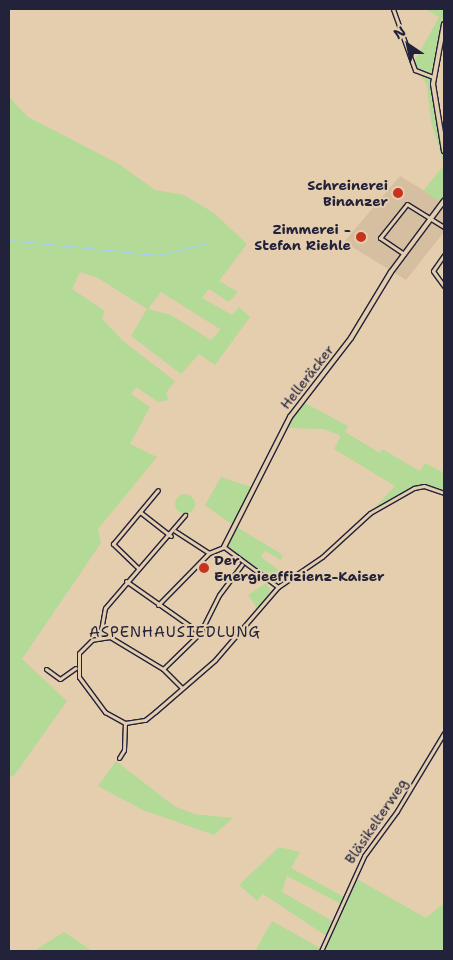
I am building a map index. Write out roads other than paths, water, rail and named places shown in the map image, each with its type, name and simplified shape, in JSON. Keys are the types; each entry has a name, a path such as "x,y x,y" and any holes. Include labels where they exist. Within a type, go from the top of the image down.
{"street":[{"path":"393,9 415,70 433,76"},
{"path":"444,24 433,76 435,114 444,151"},
{"name":"Helleräcker","path":"224,547 290,417 352,338 404,254 444,202"},
{"path":"404,254 380,238 407,204 444,228"},
{"path":"444,255 433,271 444,286"},
{"path":"76,668 105,712 125,723 145,720 215,660 278,587 395,497 424,486 444,492"},
{"path":"138,568 113,546 158,490"},
{"path":"140,512 171,536"},
{"path":"100,636 102,614 126,581 171,536 185,515"},
{"path":"175,531 209,553"},
{"path":"158,605 209,553 224,547 242,565 278,587"},
{"path":"163,669 200,633 219,595 242,565"},
{"path":"126,581 200,633"},
{"path":"100,636 163,669 182,688"},
{"path":"46,669 60,679 76,668 82,648 100,636"},
{"path":"119,758 124,750 125,723"},
{"name":"Bläsikelterweg","path":"321,951 364,856 397,811 444,733"}],"waterway":[{"path":"9,240 157,255 209,243"}],"place":[{"name":"Schreinerei Binanzer","path":"398,193"},
{"name":"Zimmerei - Stefan Riehle","path":"361,237"},
{"name":"Der Energieeffizienz-Kaiser","path":"204,568"}],"district":[{"name":"ASPENHAUSIEDLUNG","path":"175,633"}]}
